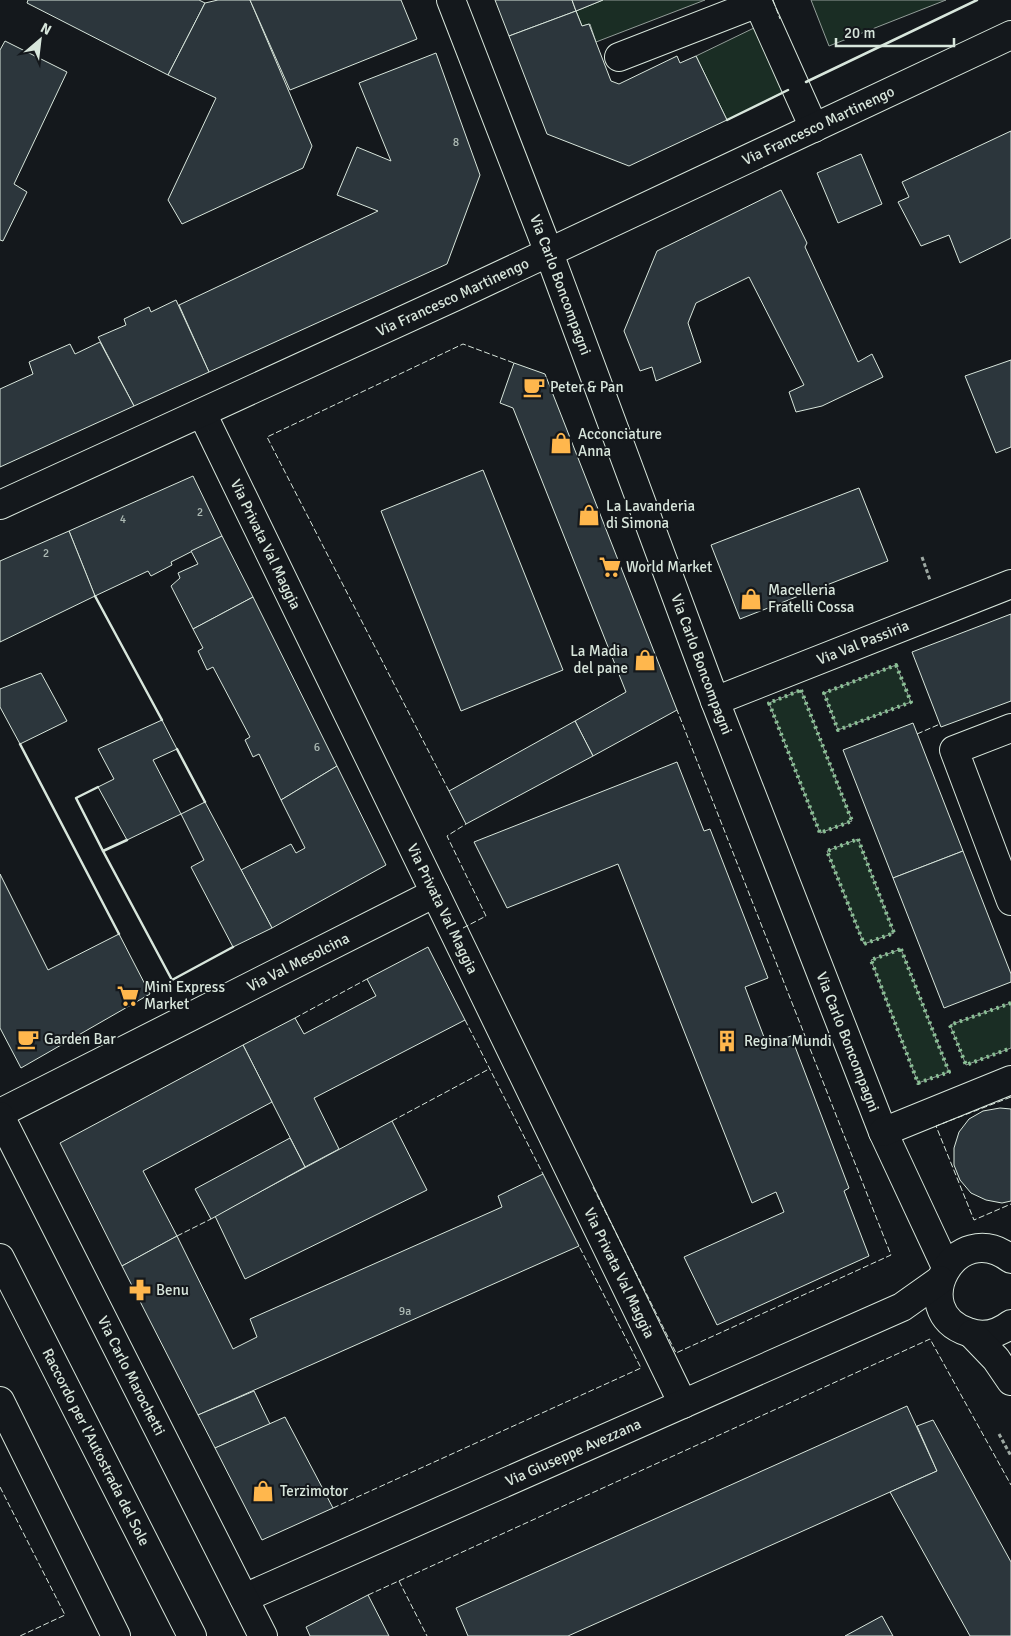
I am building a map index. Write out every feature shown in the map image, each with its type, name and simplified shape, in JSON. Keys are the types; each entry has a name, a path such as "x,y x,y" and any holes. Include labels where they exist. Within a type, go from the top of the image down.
{"main road":[{"name":"Via Carlo Boncompagni","path":"451,0 548,253 715,701 884,1132 943,1274"},
{"path":"619,57 758,3 814,128"},
{"name":"Via Francesco Martinengo","path":"0,505 548,253 1011,35"},
{"name":"Via Privata Val Maggia","path":"202,413 683,1404"},
{"name":"Via Val Passiria","path":"715,701 1011,584"},
{"path":"1011,728 954,750 1011,901"},
{"name":"Via Val Mesolcina","path":"0,1114 435,893"},
{"path":"884,1132 1011,1080"},
{"name":"Via Carlo Marochetti","path":"0,1114 264,1636"},
{"name":"Via Giuseppe Avezzana","path":"244,1598 902,1307 943,1274 965,1251 978,1248 993,1249 1009,1255"},
{"name":"Raccordo per l'Autostrada del Sole","path":"0,1258 192,1636"},
{"path":"943,1274 938,1291 943,1312 953,1324 972,1334 996,1359 1011,1381"},
{"path":"902,1307 943,1312"},
{"path":"972,1334 989,1335 1011,1324"},
{"path":"0,1401 116,1636"}],"path":[{"path":"922,557 933,589"},
{"path":"999,1434 1011,1456"}],"green space":[{"path":"603,0 705,0 596,42 590,24 582,26 576,11"},
{"path":"811,0 946,0 829,46"},
{"path":"756,27 787,91 727,120 696,56"},
{"path":"896,665 911,702 838,730 824,693"},
{"path":"801,690 852,821 820,833 769,703"},
{"path":"858,839 894,933 864,944 827,851"},
{"path":"901,949 949,1072 918,1083 871,960"},
{"path":"1011,1003 1011,1048 966,1065 950,1025"}],"building":[{"path":"28,0 199,0 205,3 168,75 27,3"},
{"path":"218,0 250,0 312,146 303,168 182,224 168,200 216,98 168,75 205,3"},
{"path":"250,0 401,0 417,39 290,90"},
{"path":"495,0 572,0 576,11 509,36"},
{"path":"572,0 603,0 576,11"},
{"path":"576,11 582,26 589,24 611,81 619,84 677,56 680,63 696,56 727,120 629,166 547,134 509,36"},
{"path":"5,41 67,72 14,184 27,192 3,241 0,240 0,50"},
{"path":"436,53 480,175 447,264 209,372 179,305 378,211 337,195 357,147 391,161 359,83"},
{"path":"1011,131 1011,238 960,263 949,235 921,246 898,202 909,197 902,182"},
{"path":"861,154 882,204 838,223 817,173"},
{"path":"781,190 807,243 805,247 858,362 872,354 883,377 822,406 796,412 789,392 804,385 749,277 696,303 688,323 701,362 656,381 652,367 640,371 624,331 657,251"},
{"path":"176,300 209,372 134,406 98,337 126,325 124,319 149,307 151,312"},
{"path":"100,342 134,406 0,467 0,389 33,374 29,362 70,344 75,354"},
{"path":"1011,360 1011,447 996,453 965,376"},
{"path":"514,363 545,374 677,710 593,756 575,721 626,692 513,408 500,403"},
{"path":"483,470 563,670 461,711 381,511"},
{"path":"193,476 222,536 171,562 172,565 151,576 148,571 95,596 69,531"},
{"path":"859,488 888,561 740,619 711,545"},
{"path":"69,531 95,596 0,642 0,561"},
{"path":"222,536 253,597 193,629 171,586 180,578 178,573 198,564 191,551"},
{"path":"253,597 337,766 281,800 259,754 253,757 245,740 250,737 213,667 207,670 198,651 203,648 193,629"},
{"path":"1011,614 1011,701 941,727 912,652"},
{"path":"41,673 67,721 20,744 0,707 0,689"},
{"path":"162,720 177,749 153,760 181,814 127,840 98,787 114,779 98,749"},
{"path":"575,721 593,756 466,824 449,791"},
{"path":"913,723 963,851 893,878 843,750"},
{"name":"Regina Mundi","path":"677,762 704,831 710,829 768,978 745,987 767,1045 791,1036 849,1188 844,1191 869,1256 717,1325 684,1257 784,1212 776,1192 752,1203 618,864 507,908 474,842"},
{"path":"337,766 386,865 272,928 241,870 291,844 296,853 305,848 281,800"},
{"path":"205,802 272,928 233,947 191,867 204,860 181,814"},
{"path":"963,851 1011,974 1011,982 944,1008 893,878"},
{"path":"0,874 48,970 119,934 150,994 21,1068 0,1028"},
{"path":"428,947 465,1020 314,1098 339,1149 305,1167 243,1045 295,1018 304,1034 376,996 367,979"},
{"path":"243,1045 272,1102 143,1171 177,1236 122,1266 60,1143"},
{"path":"1000,1108 1011,1109 1011,1201 1002,1203 986,1200 971,1193 960,1180 954,1165 954,1148 959,1132 969,1119 983,1111"},
{"path":"392,1121 427,1190 245,1279 215,1216"},
{"path":"290,1138 305,1167 211,1219 195,1189"},
{"path":"543,1174 579,1246 198,1415 122,1266 177,1236 233,1349 257,1337 250,1319 502,1207 498,1196"},
{"path":"254,1391 270,1424 215,1448 198,1415"},
{"path":"907,1406 937,1471 568,1636 468,1636 456,1608"},
{"path":"285,1417 333,1508 262,1540 215,1448"},
{"path":"933,1420 1011,1562 1011,1636 970,1636 890,1492 937,1471 917,1426"},
{"path":"368,1595 389,1636 310,1636 306,1627"},
{"path":"882,1616 893,1636 845,1636"}],"hedge":[{"path":"896,665 911,702 838,730 824,693 896,665"},
{"path":"801,690 852,821 820,833 769,703 801,690"},
{"path":"858,839 894,933 864,944 827,851 858,839"},
{"path":"901,949 949,1072 918,1083 871,960 901,949"},
{"path":"1011,1003 950,1025 966,1065 1011,1048"}],"fence":[{"path":"773,0 780,19"},
{"path":"449,791 267,437 463,344 514,363"},
{"path":"593,1187 676,1353 891,1255 677,710"},
{"path":"917,734 940,724"},
{"path":"463,928 486,916 447,836 466,824"},
{"path":"295,1018 367,979"},
{"path":"465,1020 543,1174"},
{"path":"392,1121 489,1069"},
{"path":"1011,1097 936,1126 974,1220 1011,1204"},
{"path":"177,1236 211,1219"},
{"path":"333,1508 641,1368 579,1246"},
{"path":"368,1595 930,1339 1011,1485"},
{"path":"0,1487 65,1615 20,1636"},
{"path":"399,1581 427,1636"}],"wall":[{"path":"806,82 977,0"},
{"path":"727,120 788,90"},
{"path":"95,596 162,720"},
{"path":"20,744 119,934"},
{"path":"177,749 205,802"},
{"path":"98,787 76,798 103,851 127,840"},
{"path":"103,851 172,980 233,947"}],"place":[{"name":"Peter & Pan","path":"534,387"},
{"name":"Acconciature Anna","path":"561,443"},
{"name":"La Lavanderia di Simona","path":"589,515"},
{"name":"World Market","path":"610,567"},
{"name":"Macelleria Fratelli Cossa","path":"751,599"},
{"name":"La Madia del pane","path":"645,660"},
{"name":"Mini Express Market","path":"128,996"},
{"name":"Garden Bar","path":"28,1039"},
{"name":"Regina Mundi","path":"727,1041"},
{"name":"Benu","path":"140,1290"},
{"name":"Terzimotor","path":"263,1491"}]}
